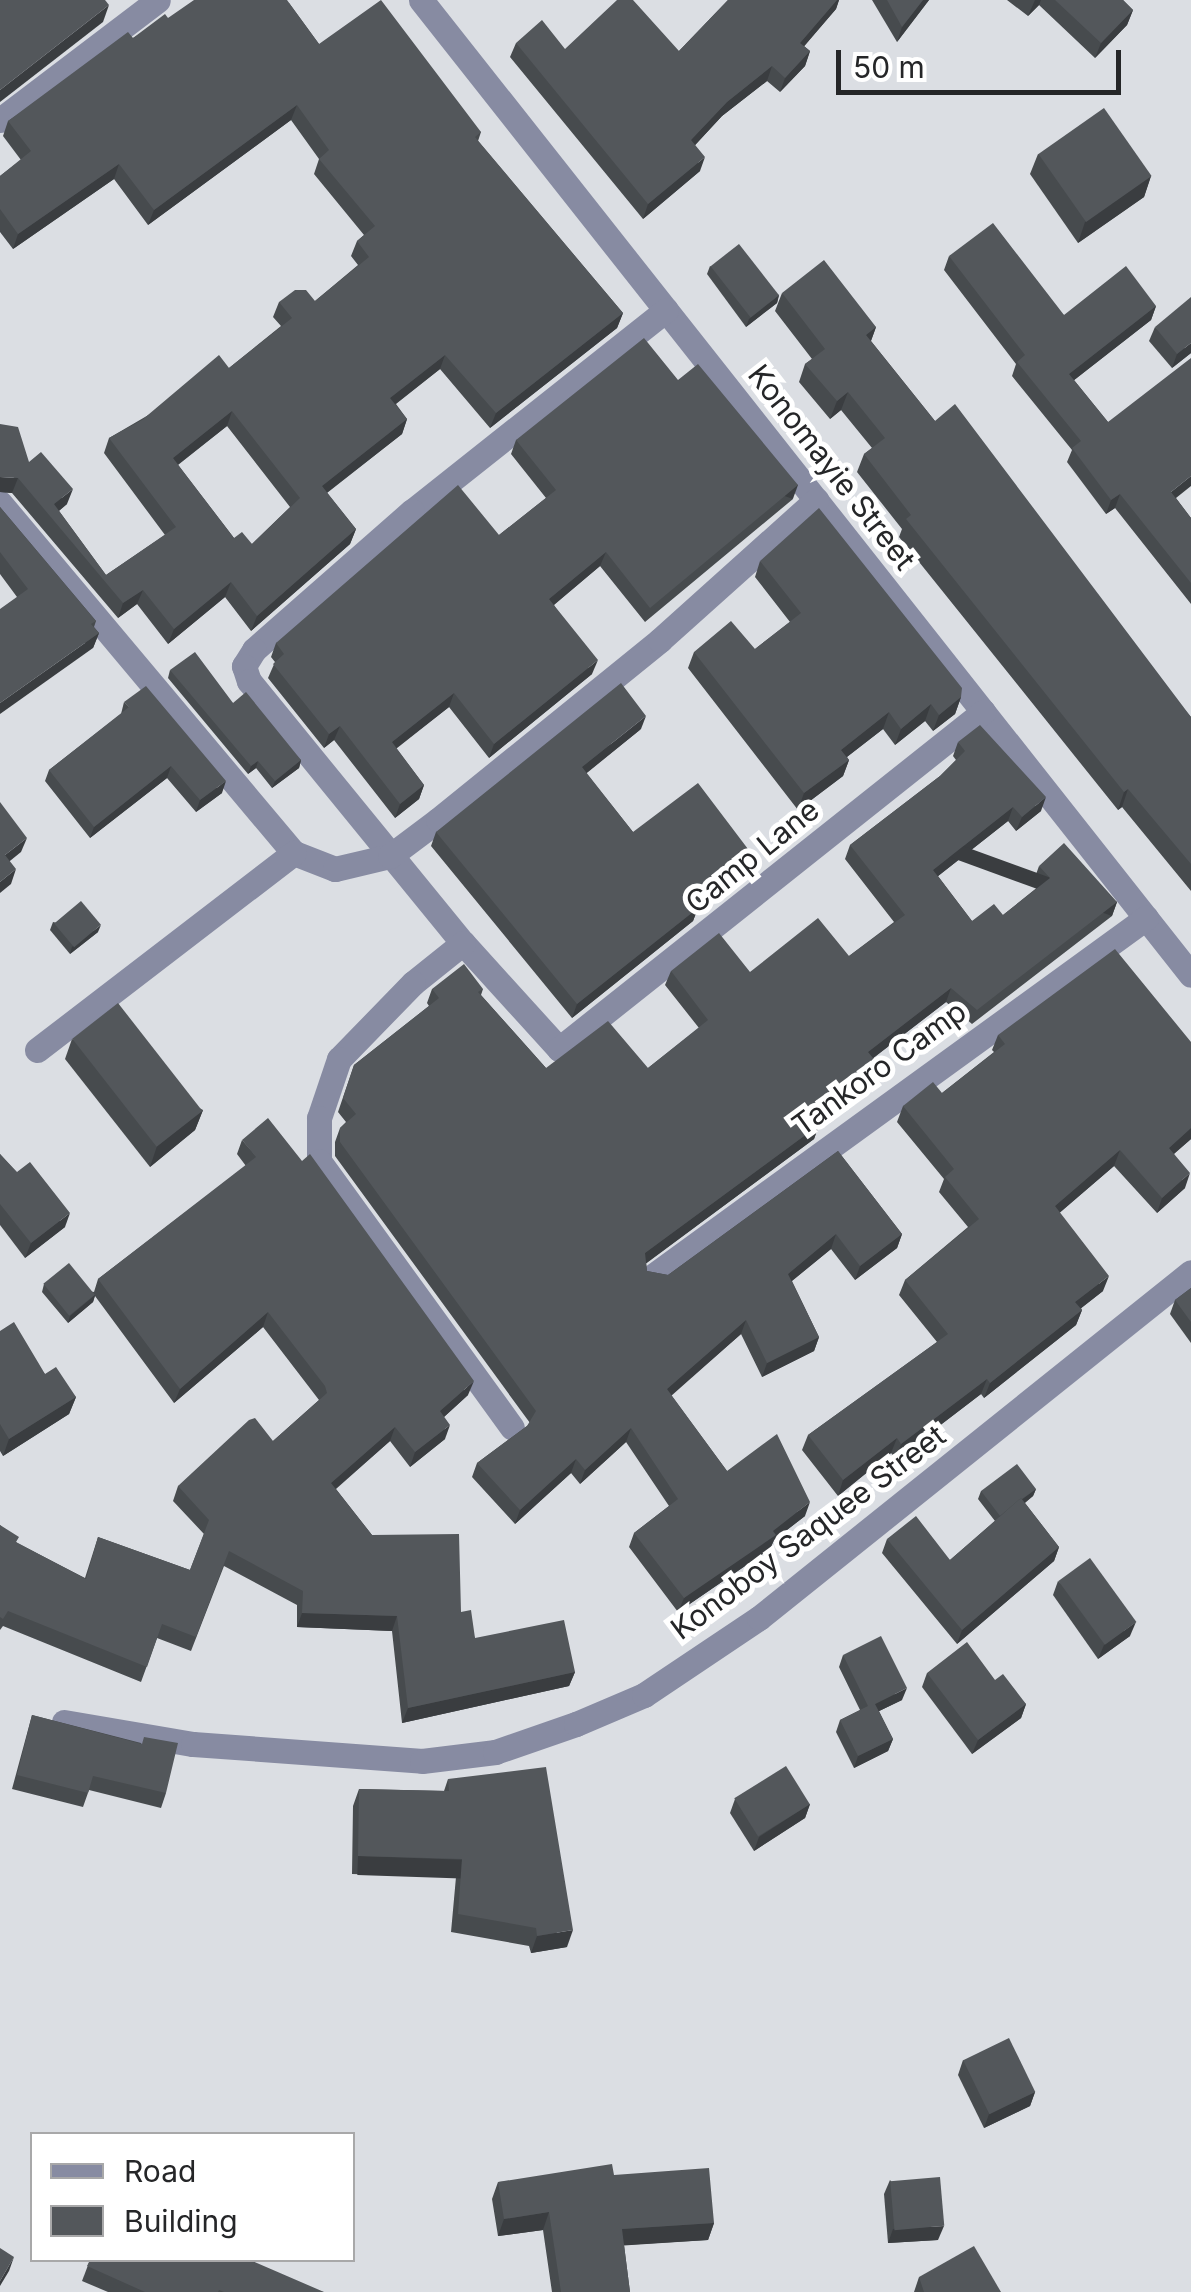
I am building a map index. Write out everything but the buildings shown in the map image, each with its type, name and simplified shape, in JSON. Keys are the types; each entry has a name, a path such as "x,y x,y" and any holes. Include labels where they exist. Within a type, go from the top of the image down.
{"street":[{"path":"0,120 158,0"},
{"name":"Konomayie Street","path":"421,0 1186,964"},
{"path":"512,1428 319,1161 318,1118 339,1059 413,983 462,943 249,682 244,666 412,512 666,310"},
{"path":"0,502 294,853 335,869 390,856 660,640 816,500"},
{"name":"Camp Lane","path":"462,943 559,1049 983,712"},
{"path":"37,1050 294,853"},
{"name":"Tankoro Camp","path":"654,1274 1146,918"},
{"name":"Konoboy Saquee Street","path":"64,1722 193,1744 422,1761 494,1752 576,1724 644,1694 759,1618 1191,1272"}]}
